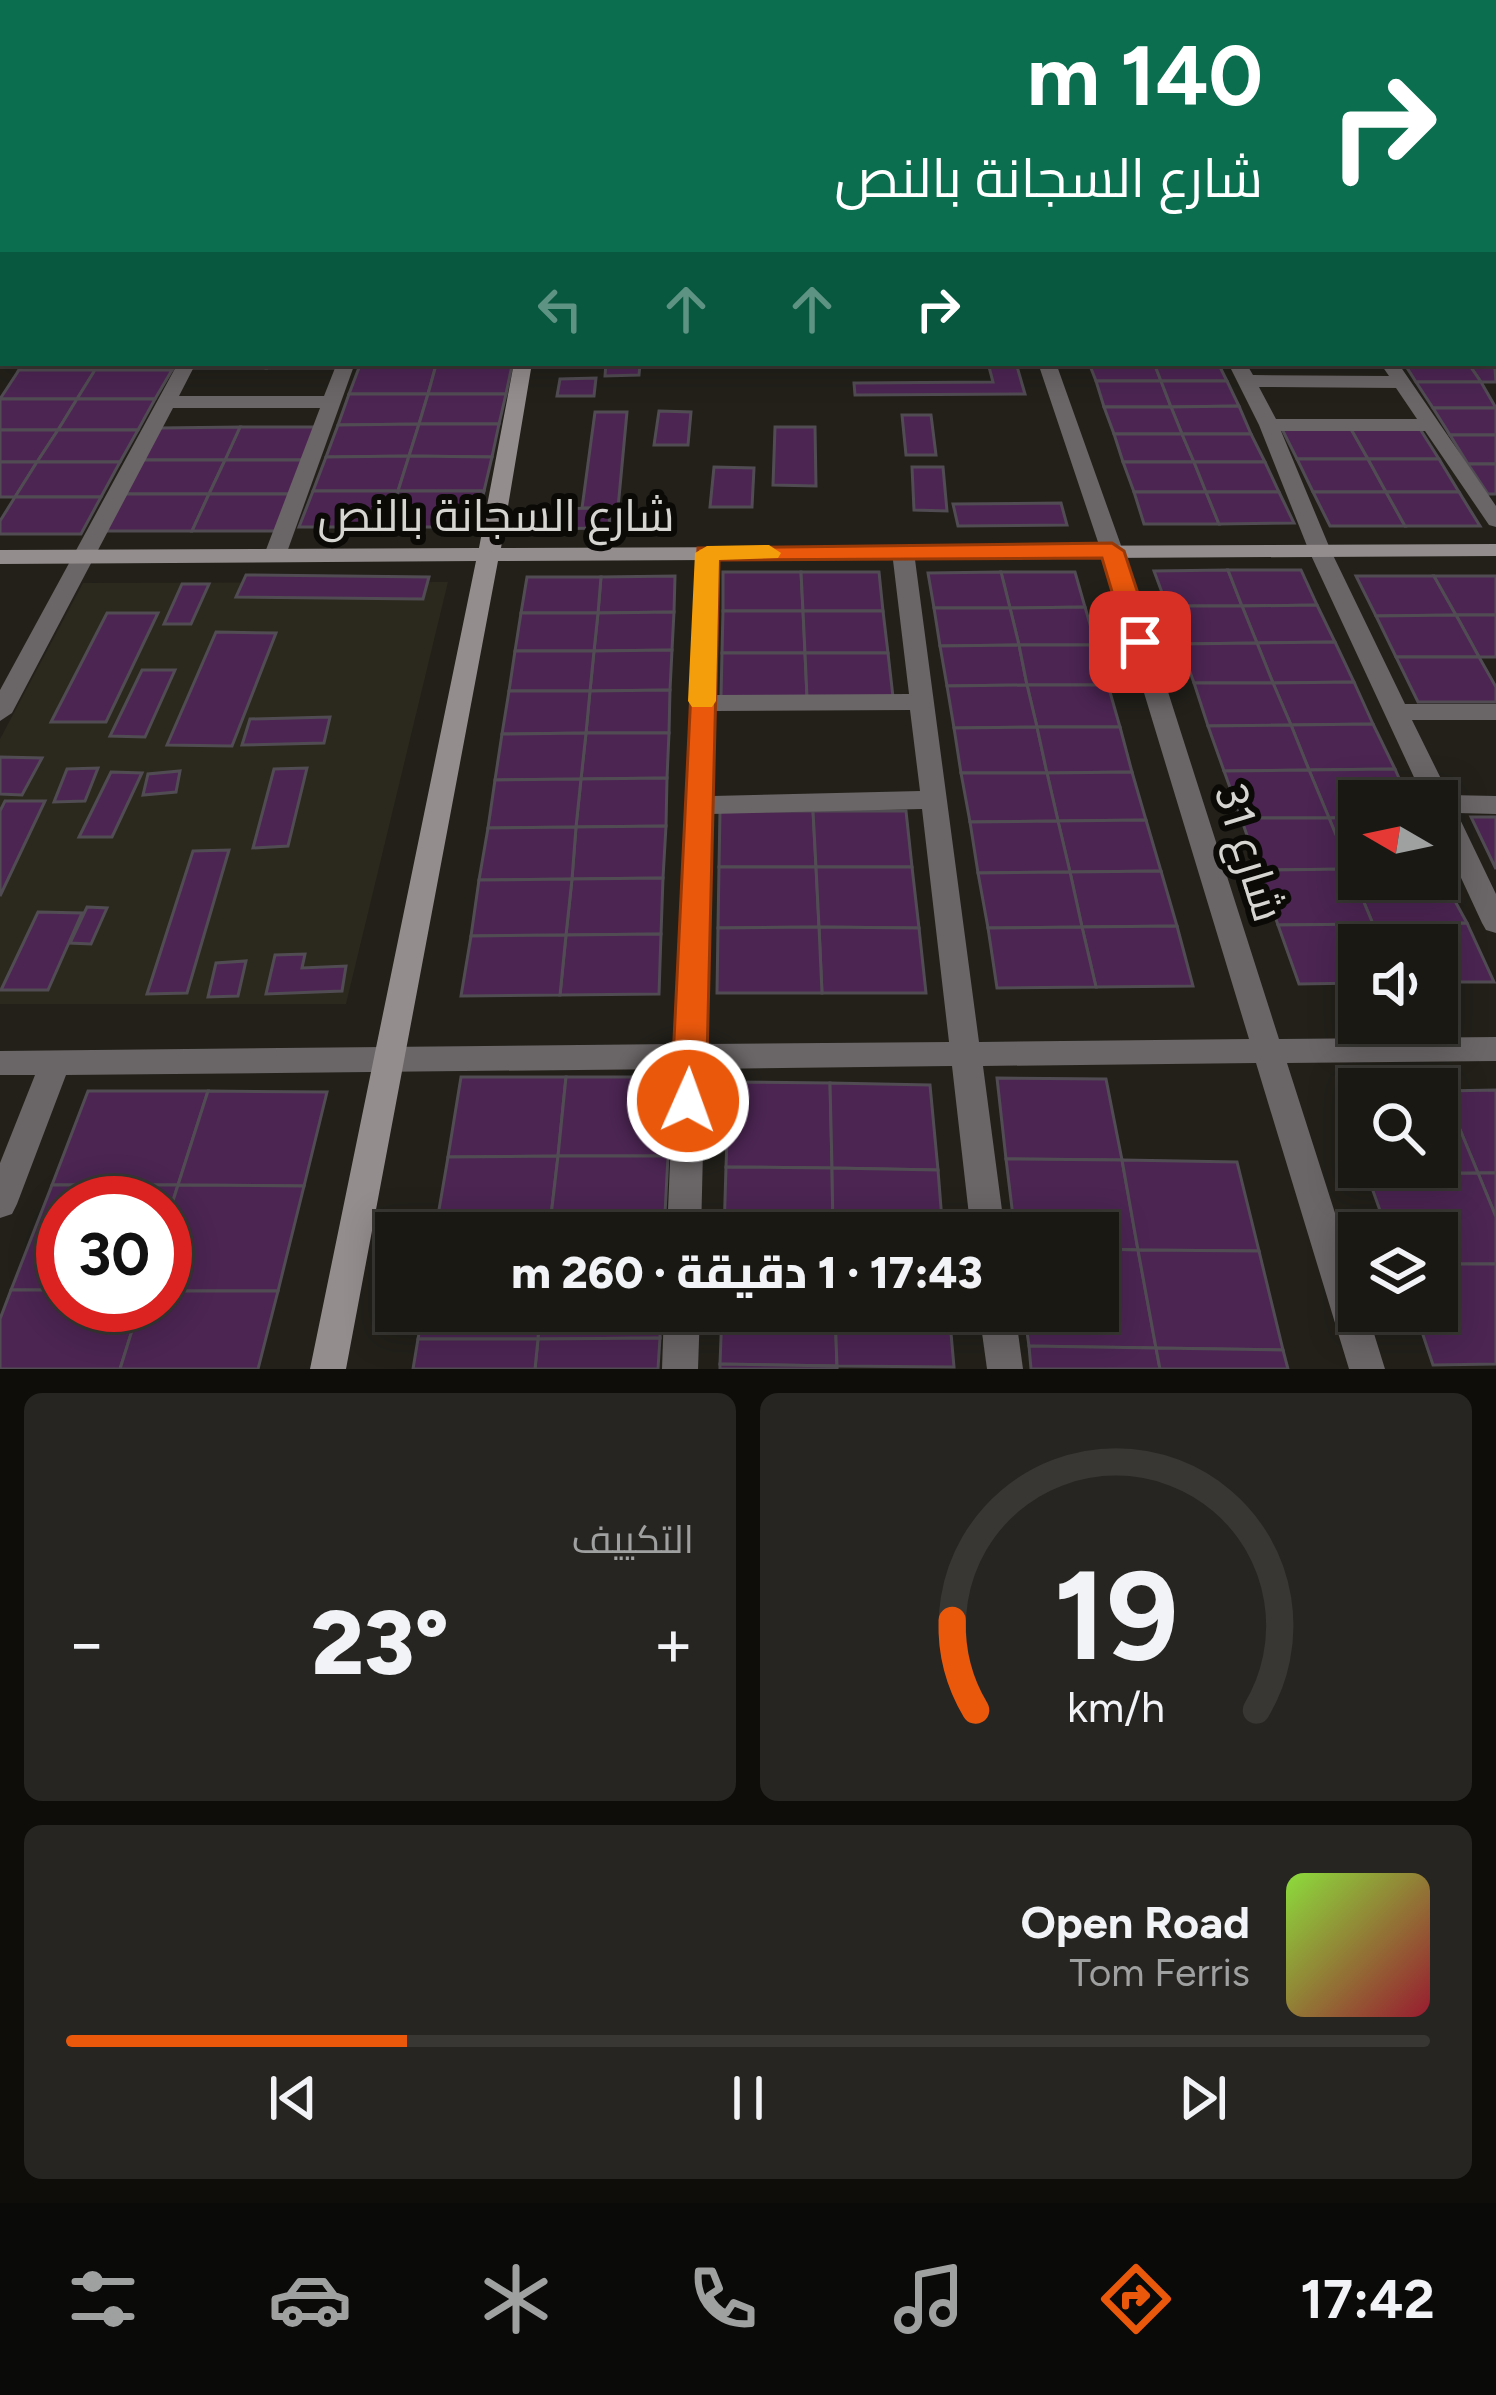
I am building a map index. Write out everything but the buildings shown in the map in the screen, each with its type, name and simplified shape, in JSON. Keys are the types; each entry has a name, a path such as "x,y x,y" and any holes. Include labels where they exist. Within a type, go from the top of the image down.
{"street":[{"path":"0,713 186,366"},
{"path":"275,555 345,366"},
{"path":"328,1369 386,1059 491,555 522,366"},
{"name":"شارع 31","path":"1048,366 1112,551 1367,1369"},
{"path":"1391,366 1496,521"},
{"path":"1242,372 1401,382"},
{"path":"1242,372 1428,780"},
{"path":"167,402 331,402"},
{"path":"1269,425 1429,424"},
{"name":"شارع السجانة بالنص","path":"0,556 1496,550"},
{"path":"903,552 985,1212"},
{"path":"685,1212 707,553"},
{"path":"702,703 922,702"},
{"path":"1396,712 1496,712"},
{"path":"698,805 934,800"},
{"path":"1458,805 1496,805"},
{"path":"1458,843 1496,923"},
{"path":"0,1063 1496,1049"},
{"path":"0,1204 56,1062"},
{"path":"680,1369 681,1332"},
{"path":"1001,1332 1005,1369"}],"shaded area":[{"path":"448,582 346,1004 0,1004 0,739 83,583"}],"slow traffic":[{"path":"702,701 707,553 769,553"}],"route":[{"path":"688,1101 707,553 1112,551 1140,642"}]}
